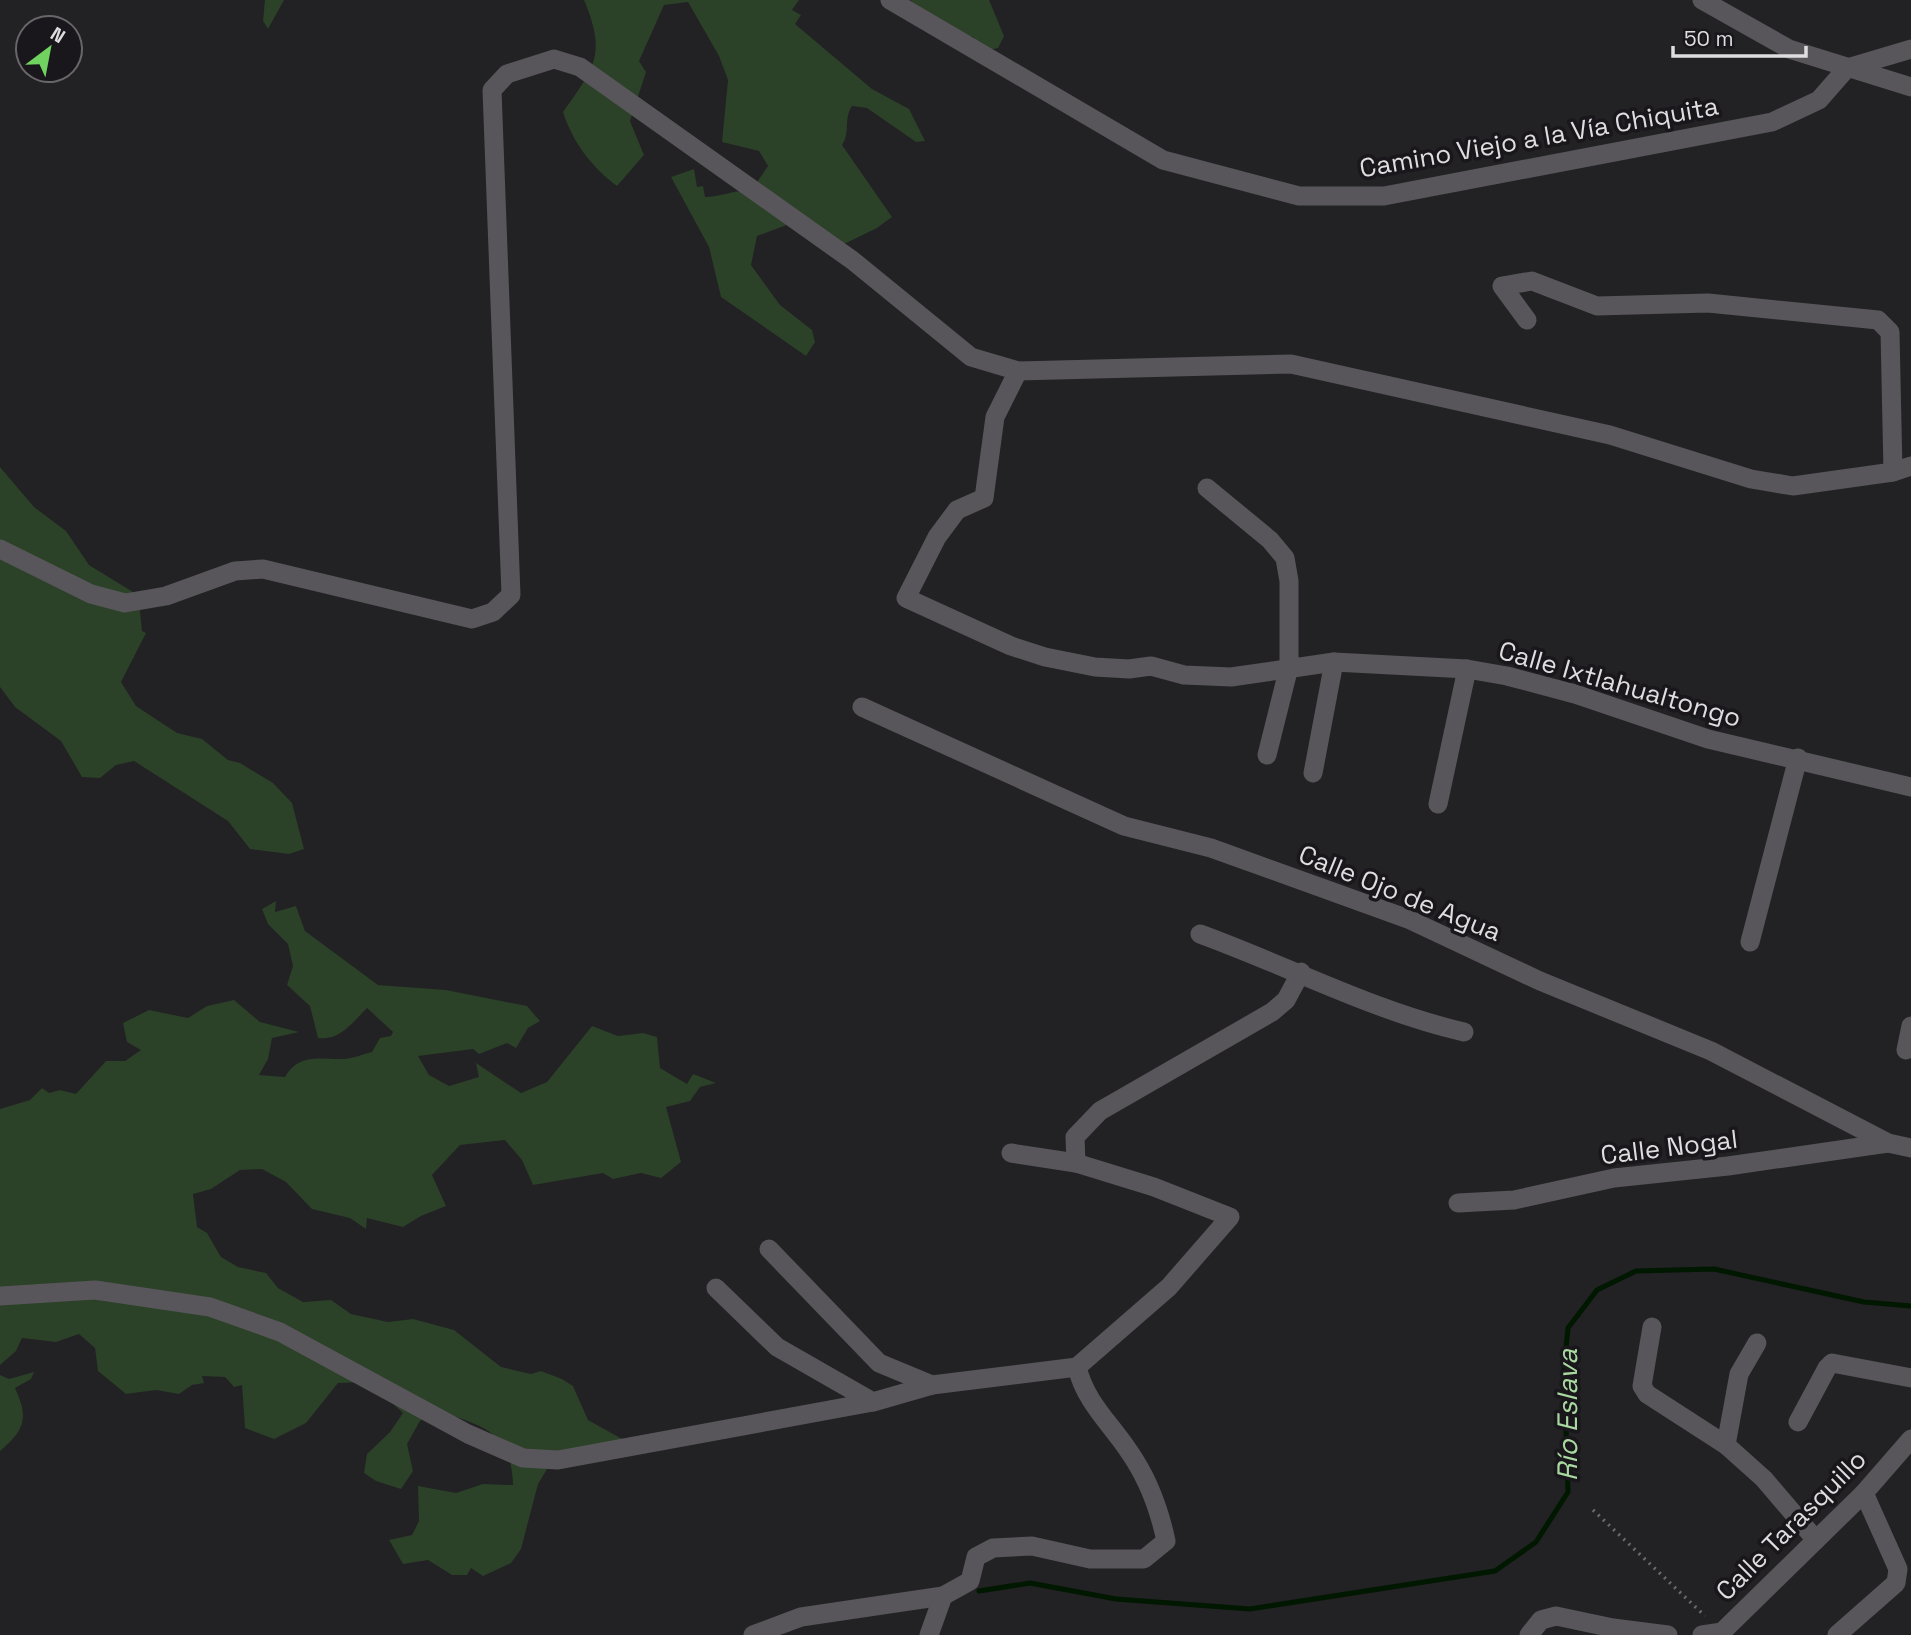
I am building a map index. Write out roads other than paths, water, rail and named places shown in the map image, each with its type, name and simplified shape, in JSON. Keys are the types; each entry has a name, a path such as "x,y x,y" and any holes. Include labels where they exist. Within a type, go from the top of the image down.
{"street":[{"name":"Camino Viejo a la Vía Chiquita","path":"890,0 1163,160 1299,196 1384,196 1772,122 1819,100 1847,68"},
{"path":"1702,0 1789,49 1911,87"},
{"path":"1847,68 1911,49"},
{"path":"0,549 91,594 125,603 166,596 235,572 263,569 472,619 493,612 511,595 492,90 507,74 554,59 580,67 852,260 971,357 1017,372 1291,364 1610,435 1751,480 1793,486 1902,469 1890,332 1878,320 1708,303 1597,306 1532,281 1502,286 1527,320"},
{"name":"Calle Ixtlahualtongo","path":"1017,372 995,417 984,499 957,510 937,537 906,598 1012,646 1045,657 1083,664 1129,669 1151,666 1184,675 1231,677 1334,662 1467,669 1540,684 1708,739 1798,758 1911,787"},
{"path":"1207,488 1270,540 1284,558 1289,582 1289,667 1267,755"},
{"path":"1313,773 1334,662"},
{"path":"1438,804 1467,669"},
{"name":"Calle Ojo de Agua","path":"862,707 1124,825 1211,848 1408,919 1540,981 1711,1051 1888,1143 1911,1148"},
{"path":"1750,942 1798,758"},
{"path":"1200,934 1430,1024 1464,1032"},
{"path":"1076,1163 1075,1137 1100,1111 1272,1012 1286,1000 1301,972"},
{"path":"1906,1050 1911,1026"},
{"name":"Calle Nogal","path":"1458,1203 1514,1200 1614,1178 1728,1166 1888,1143"},
{"path":"0,1296 95,1290 210,1307 280,1332 468,1434 523,1458 558,1460 873,1402 932,1385 1077,1367 1168,1287 1230,1217 1154,1187 1076,1163 1012,1153"},
{"path":"769,1249 879,1363 932,1385"},
{"path":"716,1288 777,1348 873,1402"},
{"path":"1652,1326 1642,1386 1647,1394 1727,1445 1764,1479 1816,1540"},
{"path":"1727,1445 1739,1374 1757,1343"},
{"path":"1798,1422 1832,1363 1911,1378"},
{"path":"753,1635 801,1617 943,1596 971,1581 976,1557 993,1548 1031,1546 1090,1559 1144,1559 1166,1541 1159,1505 1130,1452 1083,1391 1077,1367"},
{"name":"Calle Tarasquillo","path":"1702,1635 1722,1632 1864,1493 1911,1439"},
{"path":"1837,1635 1896,1583 1898,1569 1864,1493"},
{"path":"929,1635 943,1596"},
{"path":"1529,1635 1541,1620 1556,1616 1612,1628 1668,1635"}],"waterway":[{"name":"Río Eslava","path":"979,1591 1030,1583 1116,1599 1250,1609 1495,1571 1536,1542 1568,1492 1564,1367 1568,1328 1597,1290 1636,1271 1714,1269 1864,1302 1911,1306"}]}
